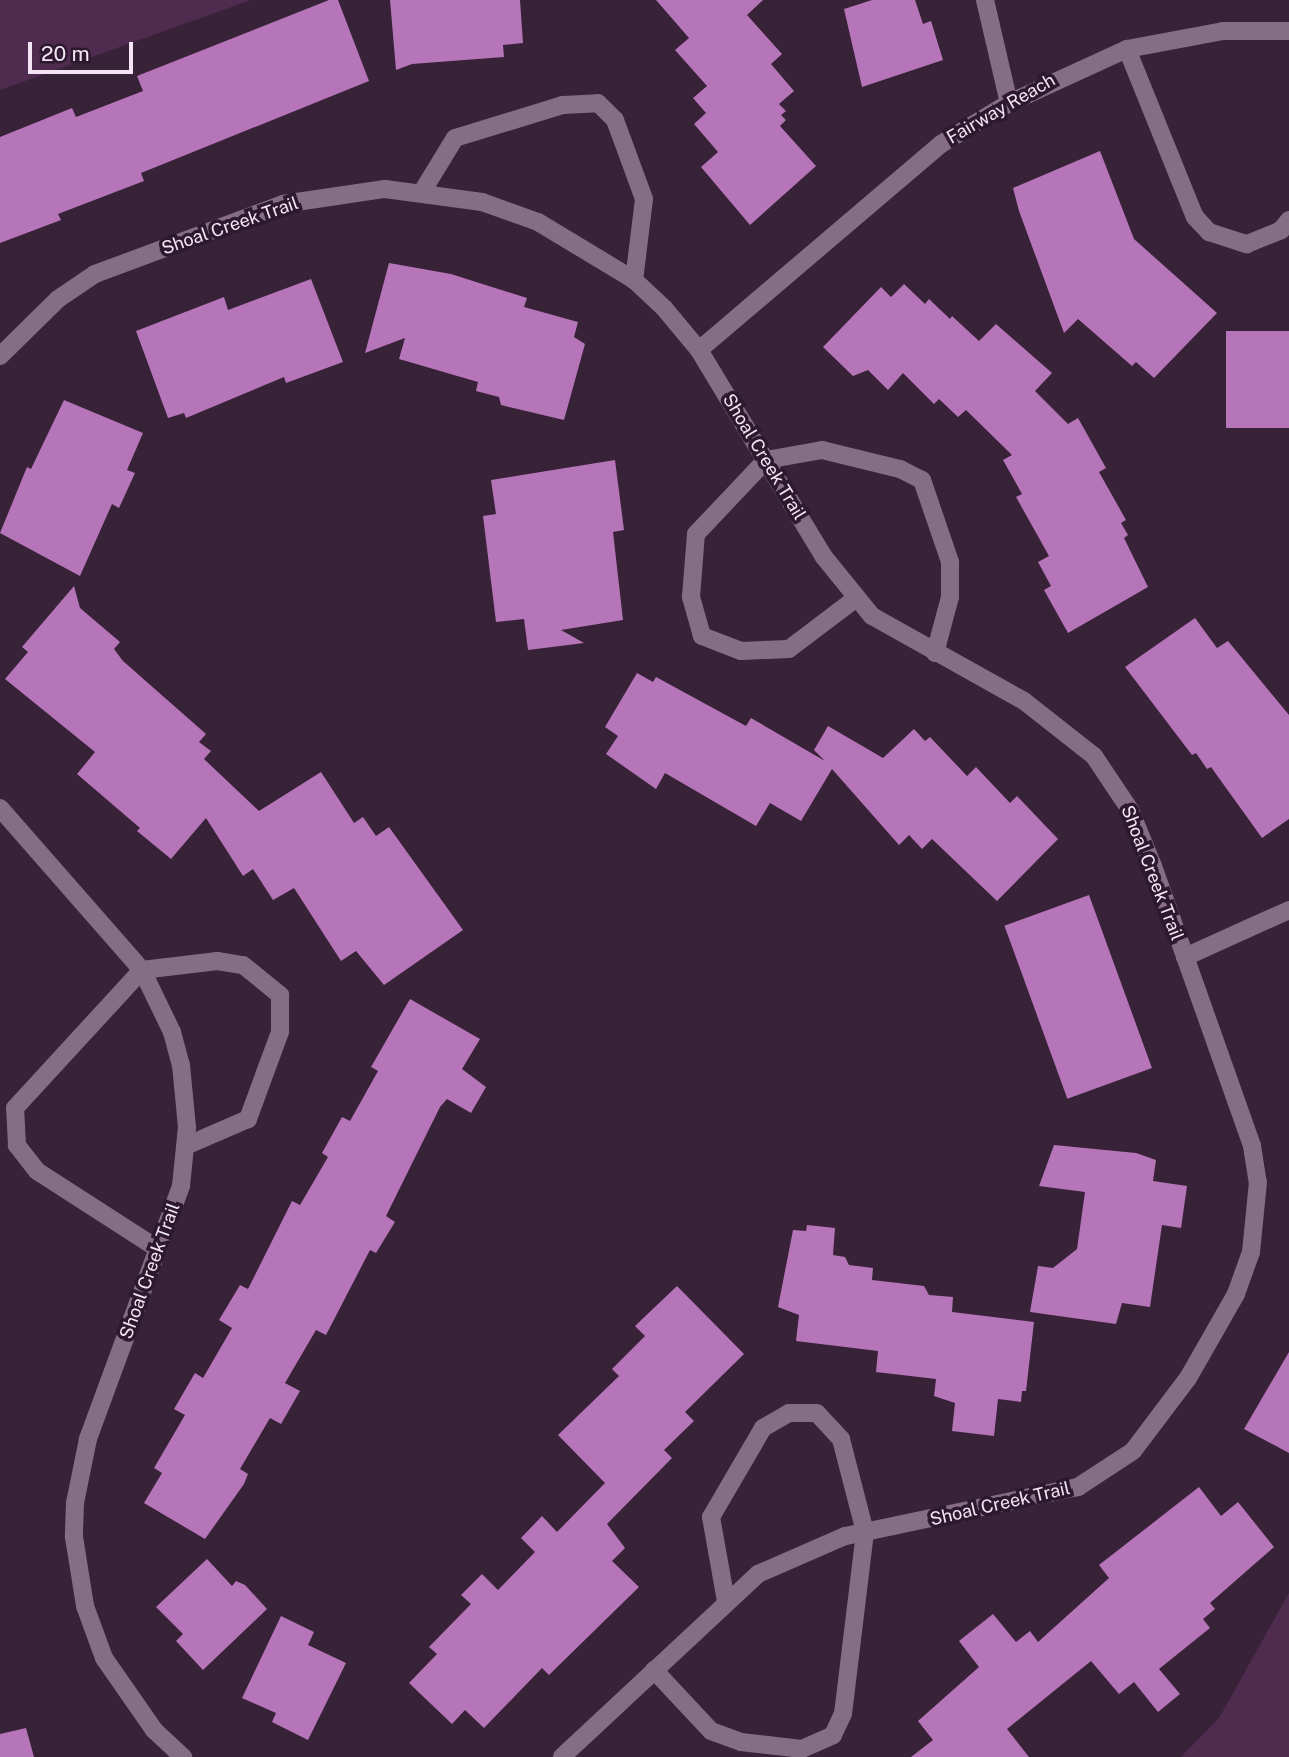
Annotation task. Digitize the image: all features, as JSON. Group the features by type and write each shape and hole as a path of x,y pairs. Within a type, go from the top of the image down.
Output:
{"street":[{"path":"985,0 1009,103"},
{"name":"Fairway Reach","path":"699,350 941,144 1009,103 1127,49 1223,31 1289,31"},
{"path":"1127,49 1195,216 1209,232 1247,244 1280,230 1289,220"},
{"path":"422,192 455,138 563,105 598,103 615,120 644,199 634,280"},
{"name":"Shoal Creek Trail","path":"0,356 58,299 95,274 283,204 385,189 482,202 538,222 634,280 699,350 855,599 872,616 1024,701 1094,756 1130,810 1252,1146 1258,1182 1251,1252 1236,1294 1152,1432 1108,1469 1079,1487 1018,1503 865,1532 795,1556 758,1574 726,1601 562,1757"},
{"path":"855,599 789,649 741,651 702,636 691,597 696,534 766,460 822,450 900,469 922,480 950,562 950,597 935,653"},
{"name":"Shoal Creek Trail","path":"0,808 142,971 172,1032 181,1065 186,1146 181,1186 88,1439 75,1503 74,1537 85,1606 104,1658 154,1730 183,1757"},
{"path":"1185,957 1289,910"},
{"path":"158,1249 37,1171 18,1145 15,1108 142,971 217,961 243,965 281,995 281,1032 248,1119 186,1146"},
{"path":"654,1670 711,1731 741,1742 802,1749 833,1735 843,1714 865,1532 842,1439 817,1413 789,1413 763,1428 711,1517 726,1601"}],"shaded area":[{"path":"0,0 251,0 0,90"},
{"path":"1289,1593 1289,1757 1181,1757 1219,1718"}],"building":[{"path":"329,0 338,0 369,81 141,173 144,181 58,214 61,220 0,243 0,137 72,108 76,117 143,91 137,76"},
{"path":"390,0 520,0 523,43 503,45 504,57 412,64 396,70"},
{"path":"656,0 763,0 747,15 782,54 771,64 794,91 779,104 786,111 781,115 786,120 780,126 816,166 750,225 701,167 718,152 694,124 706,113 693,98 707,86 675,50 689,38"},
{"path":"872,0 915,0 923,24 931,21 943,60 862,87 844,9"},
{"path":"1100,151 1134,239 1217,313 1154,378 1136,362 1132,366 1078,319 1064,333 1013,188"},
{"path":"389,263 451,274 527,298 524,307 578,322 574,337 585,344 564,420 501,405 499,397 476,391 478,382 399,359 405,338 365,353"},
{"path":"311,279 343,362 286,383 284,377 186,418 184,413 168,418 136,331 224,297 228,310"},
{"path":"904,284 925,304 929,299 950,319 952,316 979,341 996,324 1052,373 1035,391 1068,424 1078,418 1106,468 1099,472 1126,520 1121,523 1128,535 1124,538 1148,587 1068,633 1044,590 1051,586 1038,562 1049,556 1016,497 1022,494 1003,460 1012,455 966,410 958,417 939,399 934,404 903,373 888,390 868,370 853,376 823,347 881,287 891,297"},
{"path":"1226,331 1289,331 1289,428 1226,428"},
{"path":"64,400 143,433 127,470 135,473 119,508 112,504 80,576 0,533 27,467 31,469"},
{"path":"615,460 624,530 613,532 623,620 561,630 584,643 528,650 524,619 496,622 483,516 496,514 491,480"},
{"path":"74,586 80,608 120,642 114,649 123,661 206,734 199,742 211,751 204,759 259,811 321,772 354,823 363,817 376,836 389,827 463,930 384,985 356,951 341,961 294,888 273,900 253,869 243,876 206,818 171,859 137,831 140,828 77,774 95,752 5,679 28,652 22,647"},
{"path":"1195,618 1217,648 1228,641 1289,715 1289,819 1262,838 1211,767 1207,769 1196,753 1192,755 1125,667"},
{"path":"637,673 653,682 656,677 746,726 751,718 825,761 814,750 828,726 883,758 914,729 925,741 930,737 967,776 976,767 1010,803 1017,796 1058,839 997,901 932,839 922,849 909,835 899,845 832,769 801,821 770,803 756,826 665,773 656,789 606,754 618,736 605,727"},
{"path":"1089,895 1152,1068 1067,1099 1004,926"},
{"path":"410,999 480,1039 462,1069 486,1087 471,1113 447,1099 440,1107 386,1216 395,1222 376,1253 370,1250 326,1335 316,1330 285,1383 300,1391 281,1424 270,1418 240,1469 248,1474 244,1484 205,1539 144,1503 162,1473 154,1468 185,1415 174,1409 195,1373 203,1378 232,1328 219,1320 240,1285 248,1289 292,1201 300,1205 328,1157 322,1153 342,1117 350,1121 378,1071 371,1067"},
{"path":"1054,1145 1136,1153 1156,1160 1153,1181 1187,1186 1181,1228 1162,1225 1150,1307 1122,1303 1116,1324 1030,1312 1038,1266 1053,1268 1077,1249 1085,1192 1039,1186"},
{"path":"807,1225 835,1228 833,1255 845,1257 849,1265 873,1268 872,1280 924,1286 929,1295 953,1297 952,1312 1034,1322 1026,1391 1022,1391 1021,1402 998,1399 994,1436 952,1431 955,1403 934,1396 936,1379 876,1372 878,1351 796,1341 799,1315 778,1307 793,1230 806,1231"},
{"path":"677,1286 744,1354 685,1412 694,1421 664,1450 672,1458 607,1524 625,1548 612,1561 639,1587 549,1675 542,1668 484,1728 465,1710 452,1724 409,1683 437,1654 429,1647 471,1604 461,1595 482,1574 498,1590 535,1552 521,1538 542,1516 557,1532 605,1483 558,1435 619,1376 612,1369 645,1336 635,1326"},
{"path":"1289,1352 1289,1453 1244,1429"},
{"path":"1199,1487 1221,1516 1238,1502 1274,1547 1210,1603 1215,1609 1203,1619 1210,1628 1159,1669 1180,1694 1158,1712 1134,1682 1119,1694 1091,1661 1007,1729 1029,1757 911,1757 933,1740 918,1721 979,1667 959,1641 993,1614 1016,1642 1030,1631 1038,1642 1109,1578 1099,1565"},
{"path":"207,1559 232,1586 236,1581 245,1585 267,1609 203,1670 176,1641 183,1634 156,1607"},
{"path":"281,1616 314,1632 308,1645 346,1663 308,1740 272,1722 276,1713 242,1698"},
{"path":"26,1728 34,1757 0,1757 0,1734"}]}
